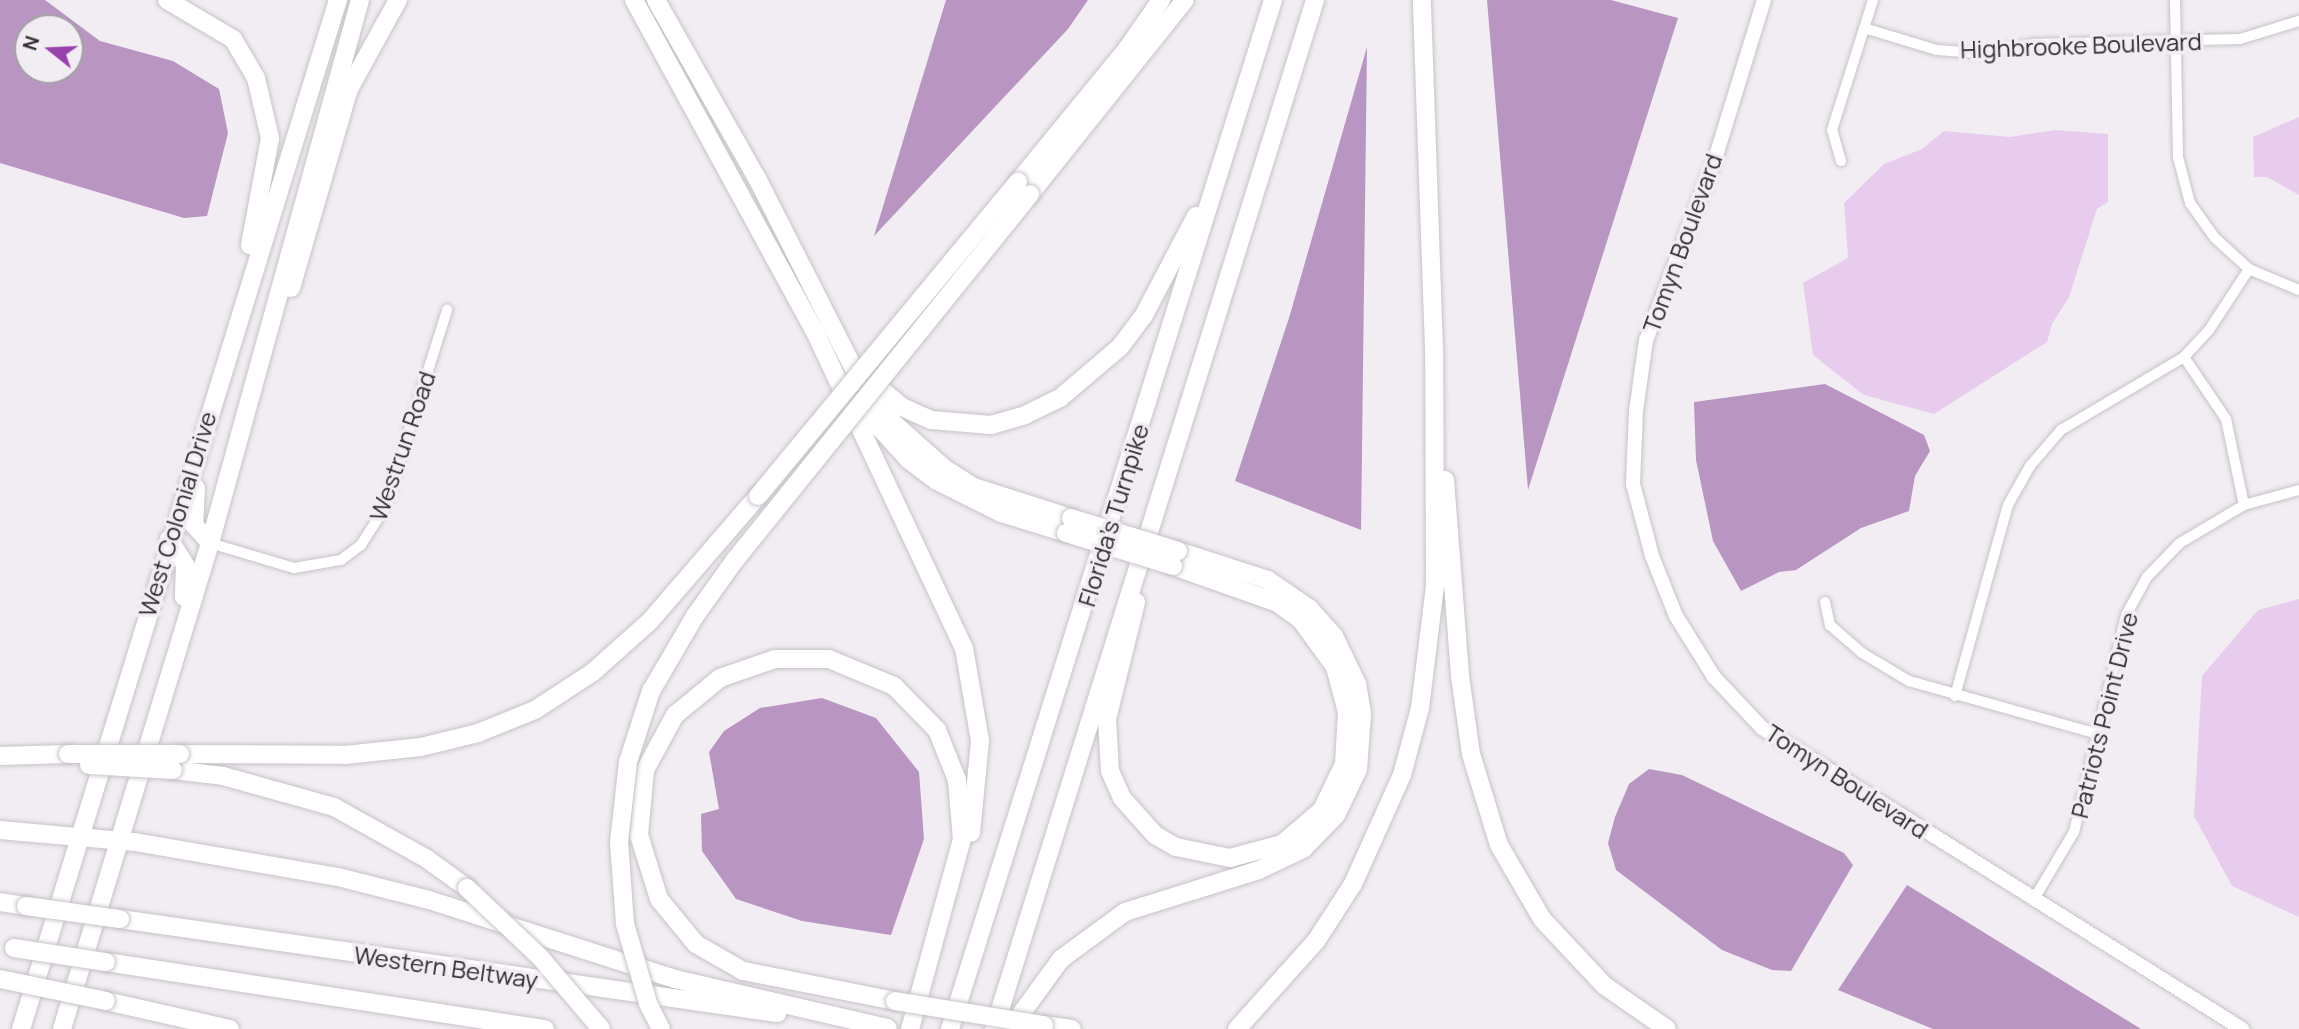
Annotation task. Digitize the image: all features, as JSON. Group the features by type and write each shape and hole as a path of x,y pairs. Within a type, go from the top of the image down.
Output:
{"highway":[{"path":"167,0 233,39 256,78 268,117 268,162 260,207 211,407 191,506 194,525 210,543"},
{"name":"West Colonial Drive","path":"21,1029 169,539 338,0"},
{"name":"West Colonial Drive","path":"62,1029 268,343 360,0"},
{"path":"268,343 302,265 357,68 398,0"},
{"path":"634,0 657,35 816,334 940,591 964,648 974,692 980,741 978,796 971,835 910,1029"},
{"path":"656,0 844,345 855,371 890,420 945,469 974,487 1069,525"},
{"path":"661,1029 648,1003 625,924 619,842 628,762 651,691 695,616 735,560 1024,188 1161,0"},
{"path":"0,759 177,762 345,755 421,747 478,733 535,710 593,672 650,621 1185,0"},
{"name":"Florida's Turnpike","path":"950,1029 1273,0"},
{"name":"Florida's Turnpike","path":"995,1029 1315,0"},
{"path":"1237,1029 1316,941 1380,831 1420,709 1435,586 1434,349 1422,0"},
{"path":"844,345 879,389 902,407 931,420 991,425 1026,415 1081,382 1120,347 1165,279 1220,167"},
{"path":"816,334 857,402 909,460 966,498 1069,525 1176,558 1268,580 1310,609 1334,636 1359,694 1362,744 1358,769 1336,815 1303,849 1259,870 1125,912 1061,959 1010,1029"},
{"path":"1434,349 1460,676 1471,754 1499,845 1542,919 1605,985 1667,1029"},
{"path":"1158,498 1107,719 1110,771 1138,818 1176,848 1207,856 1256,854 1282,844 1306,827 1335,788 1348,741 1342,685 1320,643 1285,608 1261,593 1176,558"},
{"path":"169,539 186,575 179,635"},
{"path":"934,954 963,820 948,752 922,710 894,686 867,671 810,657 775,659 736,670 689,700 655,746 638,808 645,864 671,918 696,944 743,971 895,1001 1072,1029"},
{"path":"177,762 334,807 427,859 467,888 540,957 600,1029"},
{"path":"0,830 117,839 338,877 429,900 675,979 889,1029"},
{"name":"Western Beltway","path":"0,902 889,1029"},
{"name":"Western Beltway","path":"7,948 545,1029"},
{"path":"0,979 230,1029"}],"street":[{"name":"Tomyn Boulevard","path":"1763,0 1716,156 1646,340 1636,411 1633,484 1652,556 1676,616 1714,677 1762,728 2242,1029"},
{"path":"1842,161 1832,131 1873,0"},
{"path":"2175,0 2178,157 2190,204 2215,238 2249,269 2299,289"},
{"name":"Highbrooke Boulevard","path":"1864,28 1937,50 1979,52 2035,44 2241,38 2299,21"},
{"path":"1955,696 2008,505 2030,466 2061,430 2184,357 2209,330 2249,269"},
{"name":"Westrun Road","path":"210,543 294,568 341,560 361,545 384,508 447,310"},
{"path":"2184,357 2226,419 2245,505"},
{"name":"Patriots Point Drive","path":"2034,899 2074,832 2094,733 2126,615 2147,577 2180,543 2245,505 2299,490"},
{"path":"1825,602 1830,625 1862,653 1909,681 2094,733"}],"shaded area":[{"path":"0,0 45,0 64,14 14,14 14,84 84,84 84,29 100,41 173,61 219,89 228,133 207,216 184,218 0,163"},
{"path":"946,0 1088,0 1068,29 874,236"},
{"path":"1487,0 1611,0 1678,18 1528,490"},
{"path":"1367,47 1361,530 1235,481 1289,318"},
{"path":"2299,117 2299,195 2267,177 2254,177 2253,137"},
{"path":"2055,130 2108,134 2108,202 2097,209 2069,297 2052,324 2047,342 1934,414 1864,395 1813,355 1803,283 1848,258 1844,203 1884,164 1922,149 1944,131 2010,137"},
{"path":"1825,384 1924,435 1930,451 1915,476 1909,511 1861,528 1796,570 1779,572 1741,591 1713,541 1696,460 1694,402"},
{"path":"2299,599 2299,917 2232,886 2194,816 2202,676 2258,610"},
{"path":"822,698 876,718 919,772 924,839 891,935 802,921 736,899 702,851 701,814 719,809 709,752 724,731 760,708"},
{"path":"1649,769 1682,775 1844,853 1853,865 1791,971 1772,970 1722,950 1616,870 1608,843 1615,817 1629,784"},
{"path":"1907,885 2141,1029 1933,1029 1838,990"}]}
